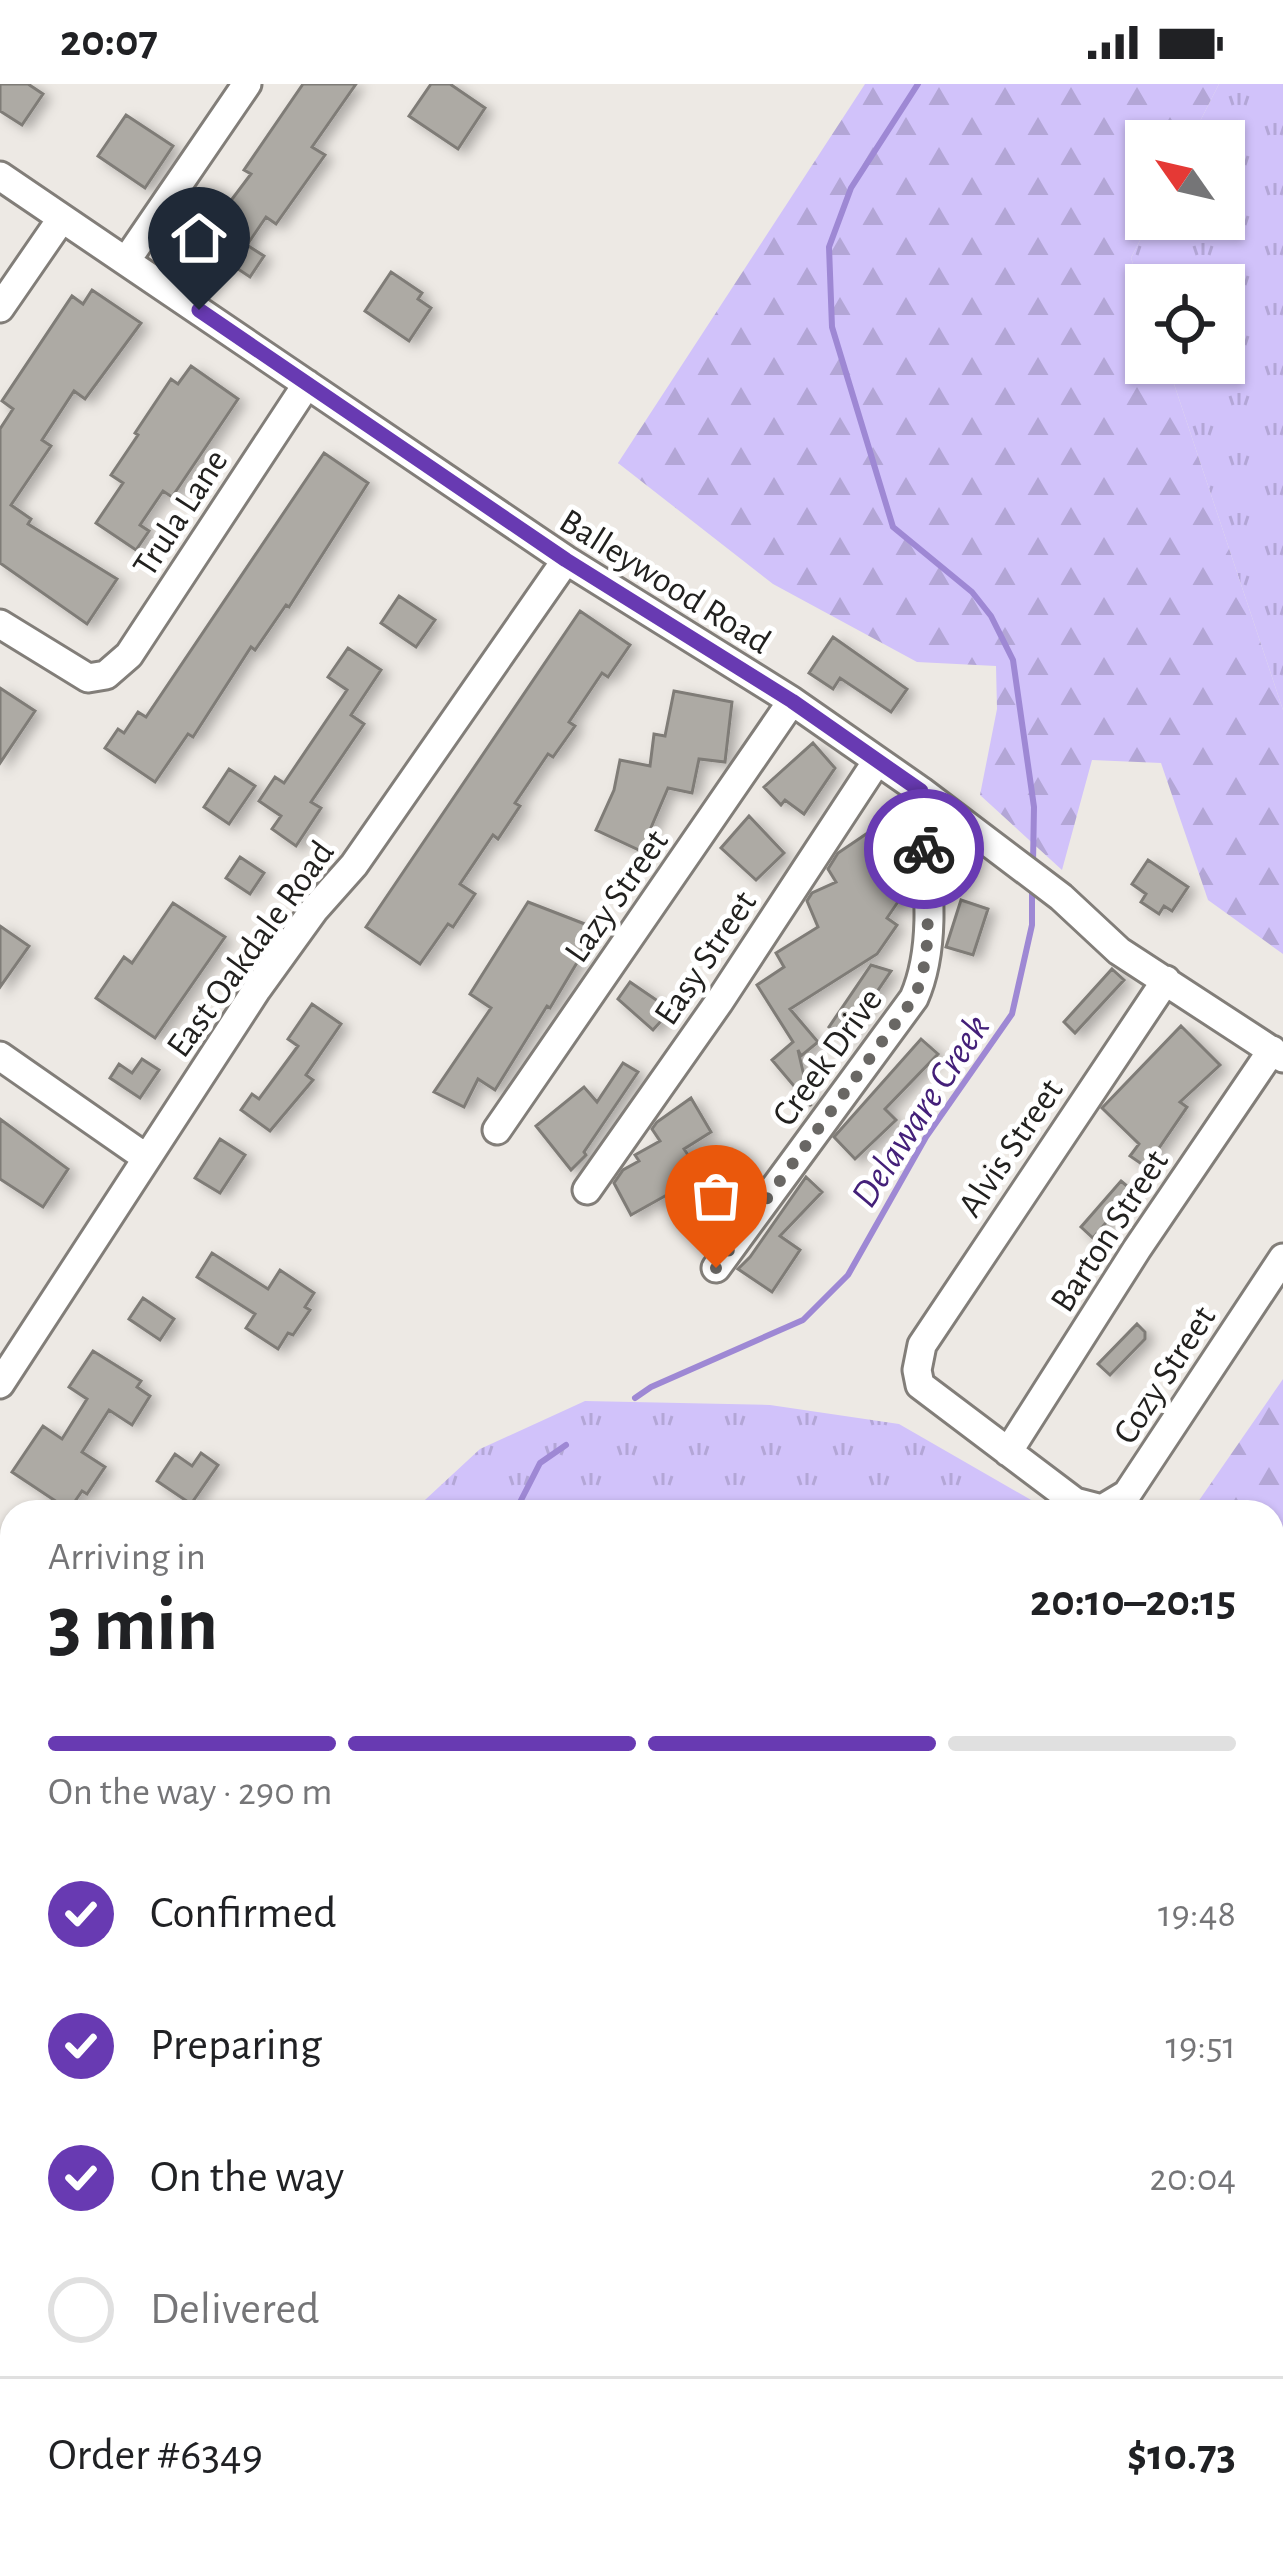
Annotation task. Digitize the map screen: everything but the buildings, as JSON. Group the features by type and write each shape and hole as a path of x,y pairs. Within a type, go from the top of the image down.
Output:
{"street":[{"path":"126,261 248,84"},
{"name":"Balleywood Road","path":"0,176 566,560 878,760 1061,897 1119,951 1277,1054"},
{"path":"0,308 62,218"},
{"name":"Trula Lane","path":"0,624 73,672 88,678 106,675 129,655 307,384"},
{"name":"East Oakdale Road","path":"0,1384 257,988 314,910 355,865 566,560"},
{"name":"Lazy Street","path":"497,1130 792,701"},
{"name":"Easy Street","path":"587,1190 719,1002 878,760"},
{"name":"Creek Drive","path":"716,1268 914,998 923,977 928,933 921,791"},
{"name":"Alvis Street","path":"1008,1452 932,1398 920,1385 918,1358 1002,1221 1166,980"},
{"name":"Barton Street","path":"1008,1452 1137,1249 1277,1054"},
{"path":"0,1056 146,1157"},
{"name":"Cozy Street","path":"1117,1500 1127,1494 1283,1258"},
{"name":"Cozy Street","path":"1008,1452 1072,1500"}],"green space":[{"path":"865,84 1219,84 1201,120 1125,120 1125,240 1140,240 1131,258 1133,264 1125,264 1125,384 1174,384 1283,710 1283,954 1208,900 1161,763 1092,760 1062,870 980,795 997,709 996,666 917,662 773,584 618,463"},
{"path":"1219,84 1283,84 1283,710 1174,384 1245,384 1245,264 1133,264 1131,258 1140,240 1245,240 1245,120 1201,120"},
{"path":"1283,1379 1283,1500 1199,1500"},
{"path":"585,1401 770,1405 899,1424 1031,1500 425,1500 480,1449"}],"waterway":[{"name":"Delaware Creek","path":"918,84 851,188 829,247 832,327 893,527 972,592 991,616 1013,660 1034,807 1033,863"},
{"name":"Delaware Creek","path":"635,1398 803,1320 848,1275 926,1137 1012,1014 1032,925 1032,888"},
{"name":"Delaware Creek","path":"521,1500 540,1463 566,1445"}],"way so far":[{"path":"716,1268 914,998 923,977 928,933 924,849"}],"route":[{"path":"199,310 566,560 792,701 921,791 924,849"}]}
